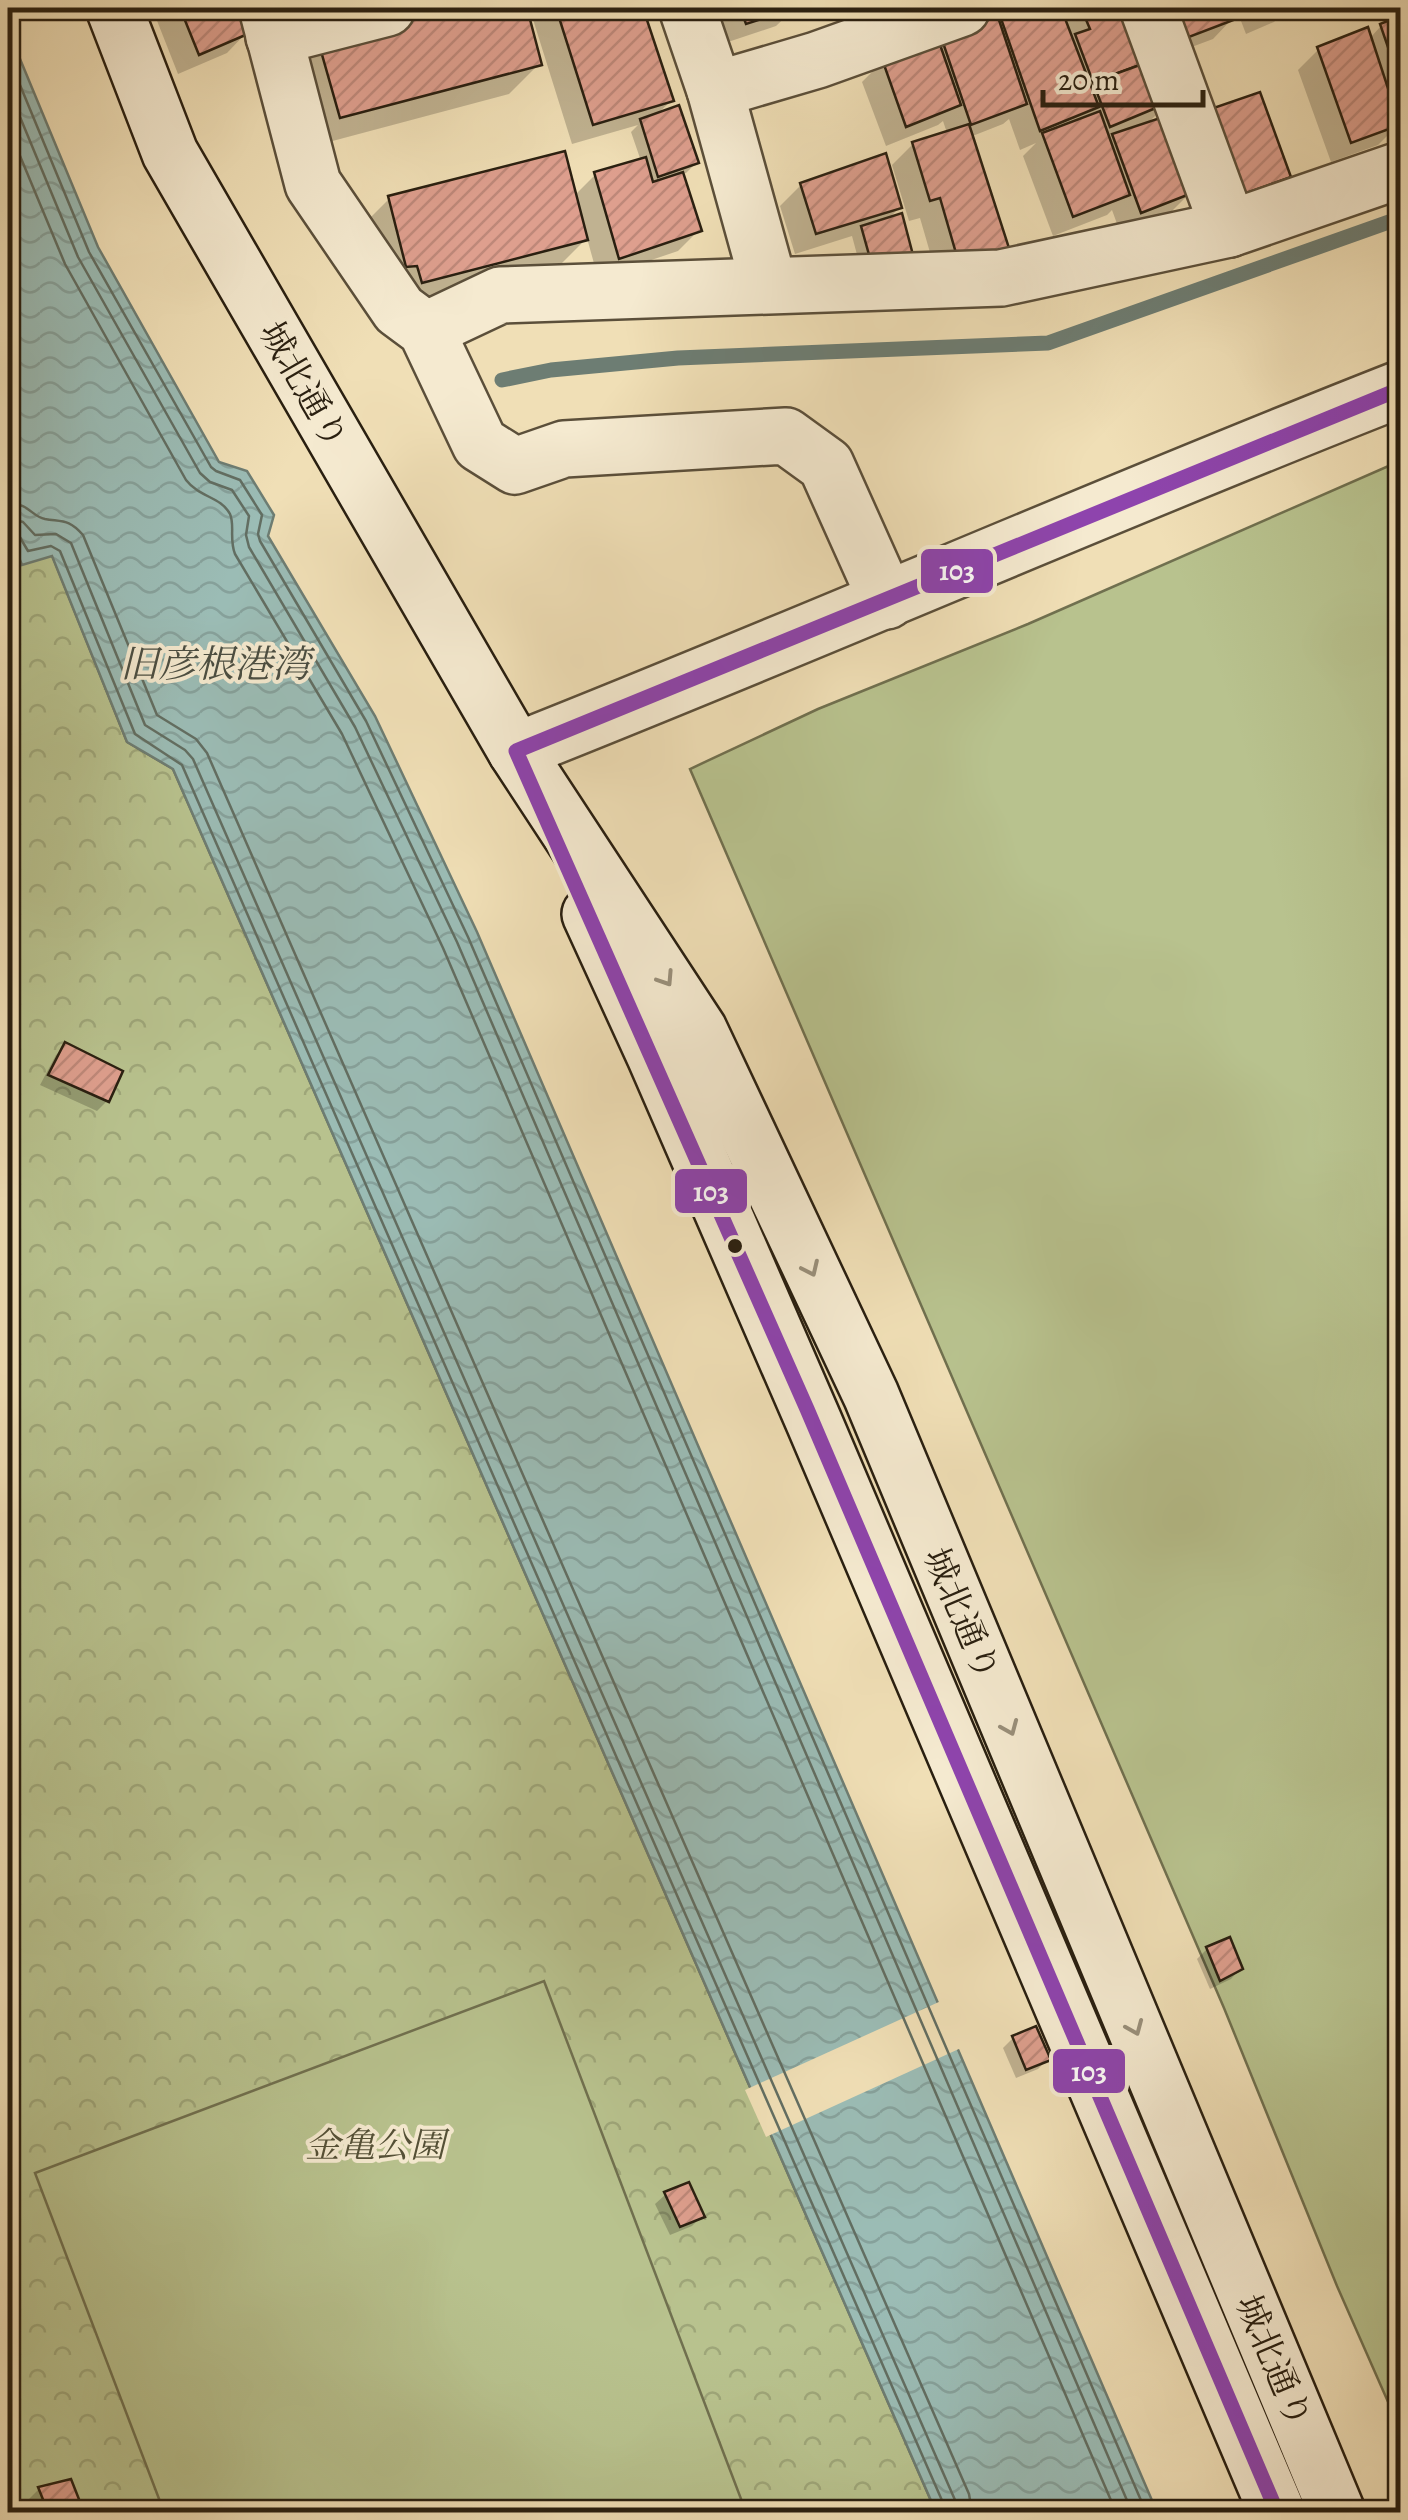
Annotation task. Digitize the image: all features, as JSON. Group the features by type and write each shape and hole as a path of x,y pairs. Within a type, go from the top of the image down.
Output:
{"main road":[{"name":"城北通り","path":"114,8 170,153 516,752 699,1030 863,1378 1337,2512"},
{"path":"387,8 270,22 313,184 398,310 426,330 480,444 515,466 564,448 786,436 826,465 886,601"},
{"path":"687,8 715,90 769,285"},
{"path":"715,90 817,60 962,8"},
{"path":"1148,8 1229,230"},
{"path":"426,330 500,295 1001,278 1229,230 1400,170"},
{"path":"516,752 1400,389"},
{"name":"城北通り","path":"516,752 655,1056 814,1422 1277,2512"}],"green space":[{"path":"1400,461 1400,2429 1224,2008 690,769 818,709 1028,624"},
{"name":"金亀公園","path":"8,531 22,564 52,555 127,742 173,769 936,2512 8,2512"},
{"path":"544,1981 746,2512 164,2512 35,2173"}],"water":[{"name":"旧彦根港湾","path":"8,30 98,247 219,462 247,471 274,515 268,536 375,716 477,932 1157,2512 936,2512 173,769 127,742 52,556 22,565 8,531"}],"pier":[{"path":"941,2001 961,2048 766,2137 745,2090"}],"building":[{"path":"180,8 241,8 250,33 199,55"},
{"path":"451,8 527,8 542,65 340,118 319,44"},
{"path":"556,8 643,8 674,101 593,125"},
{"path":"740,8 796,8 746,24"},
{"path":"1061,8 1099,107 1040,131 998,10"},
{"path":"1081,8 1140,8 1159,58 1093,82 1075,34 1090,29"},
{"path":"1154,8 1232,8 1236,19 1168,45"},
{"path":"997,14 1027,104 971,125 940,34"},
{"path":"1400,16 1400,82 1380,24"},
{"path":"1368,27 1400,125 1351,143 1317,47"},
{"path":"937,36 961,105 906,127 882,59"},
{"path":"1159,58 1175,100 1110,127 1093,82"},
{"path":"1260,92 1291,177 1230,199 1199,113"},
{"path":"679,105 699,163 658,177 640,119"},
{"path":"1100,111 1130,195 1073,217 1042,133"},
{"path":"1169,115 1195,192 1141,213 1112,134"},
{"path":"969,124 1009,248 958,260 940,198 930,201 912,142"},
{"path":"565,151 588,240 422,283 417,266 406,267 388,196"},
{"path":"886,153 902,208 816,234 800,183"},
{"path":"646,157 653,182 683,172 702,231 619,259 594,172"},
{"path":"902,213 913,255 873,269 861,226"},
{"path":"65,1042 123,1071 109,1102 48,1075"},
{"path":"1230,1937 1243,1969 1220,1981 1206,1947"},
{"path":"1036,2026 1051,2060 1026,2070 1012,2036"},
{"path":"689,2182 705,2217 680,2227 664,2192"},
{"path":"71,2479 84,2512 48,2512 38,2487"}],"waterway":[{"path":"502,380 551,370 678,358 1048,343 1400,218"}],"transit line":[{"name":"103","path":"1277,2512 807,1409 516,751 1400,389"}]}
